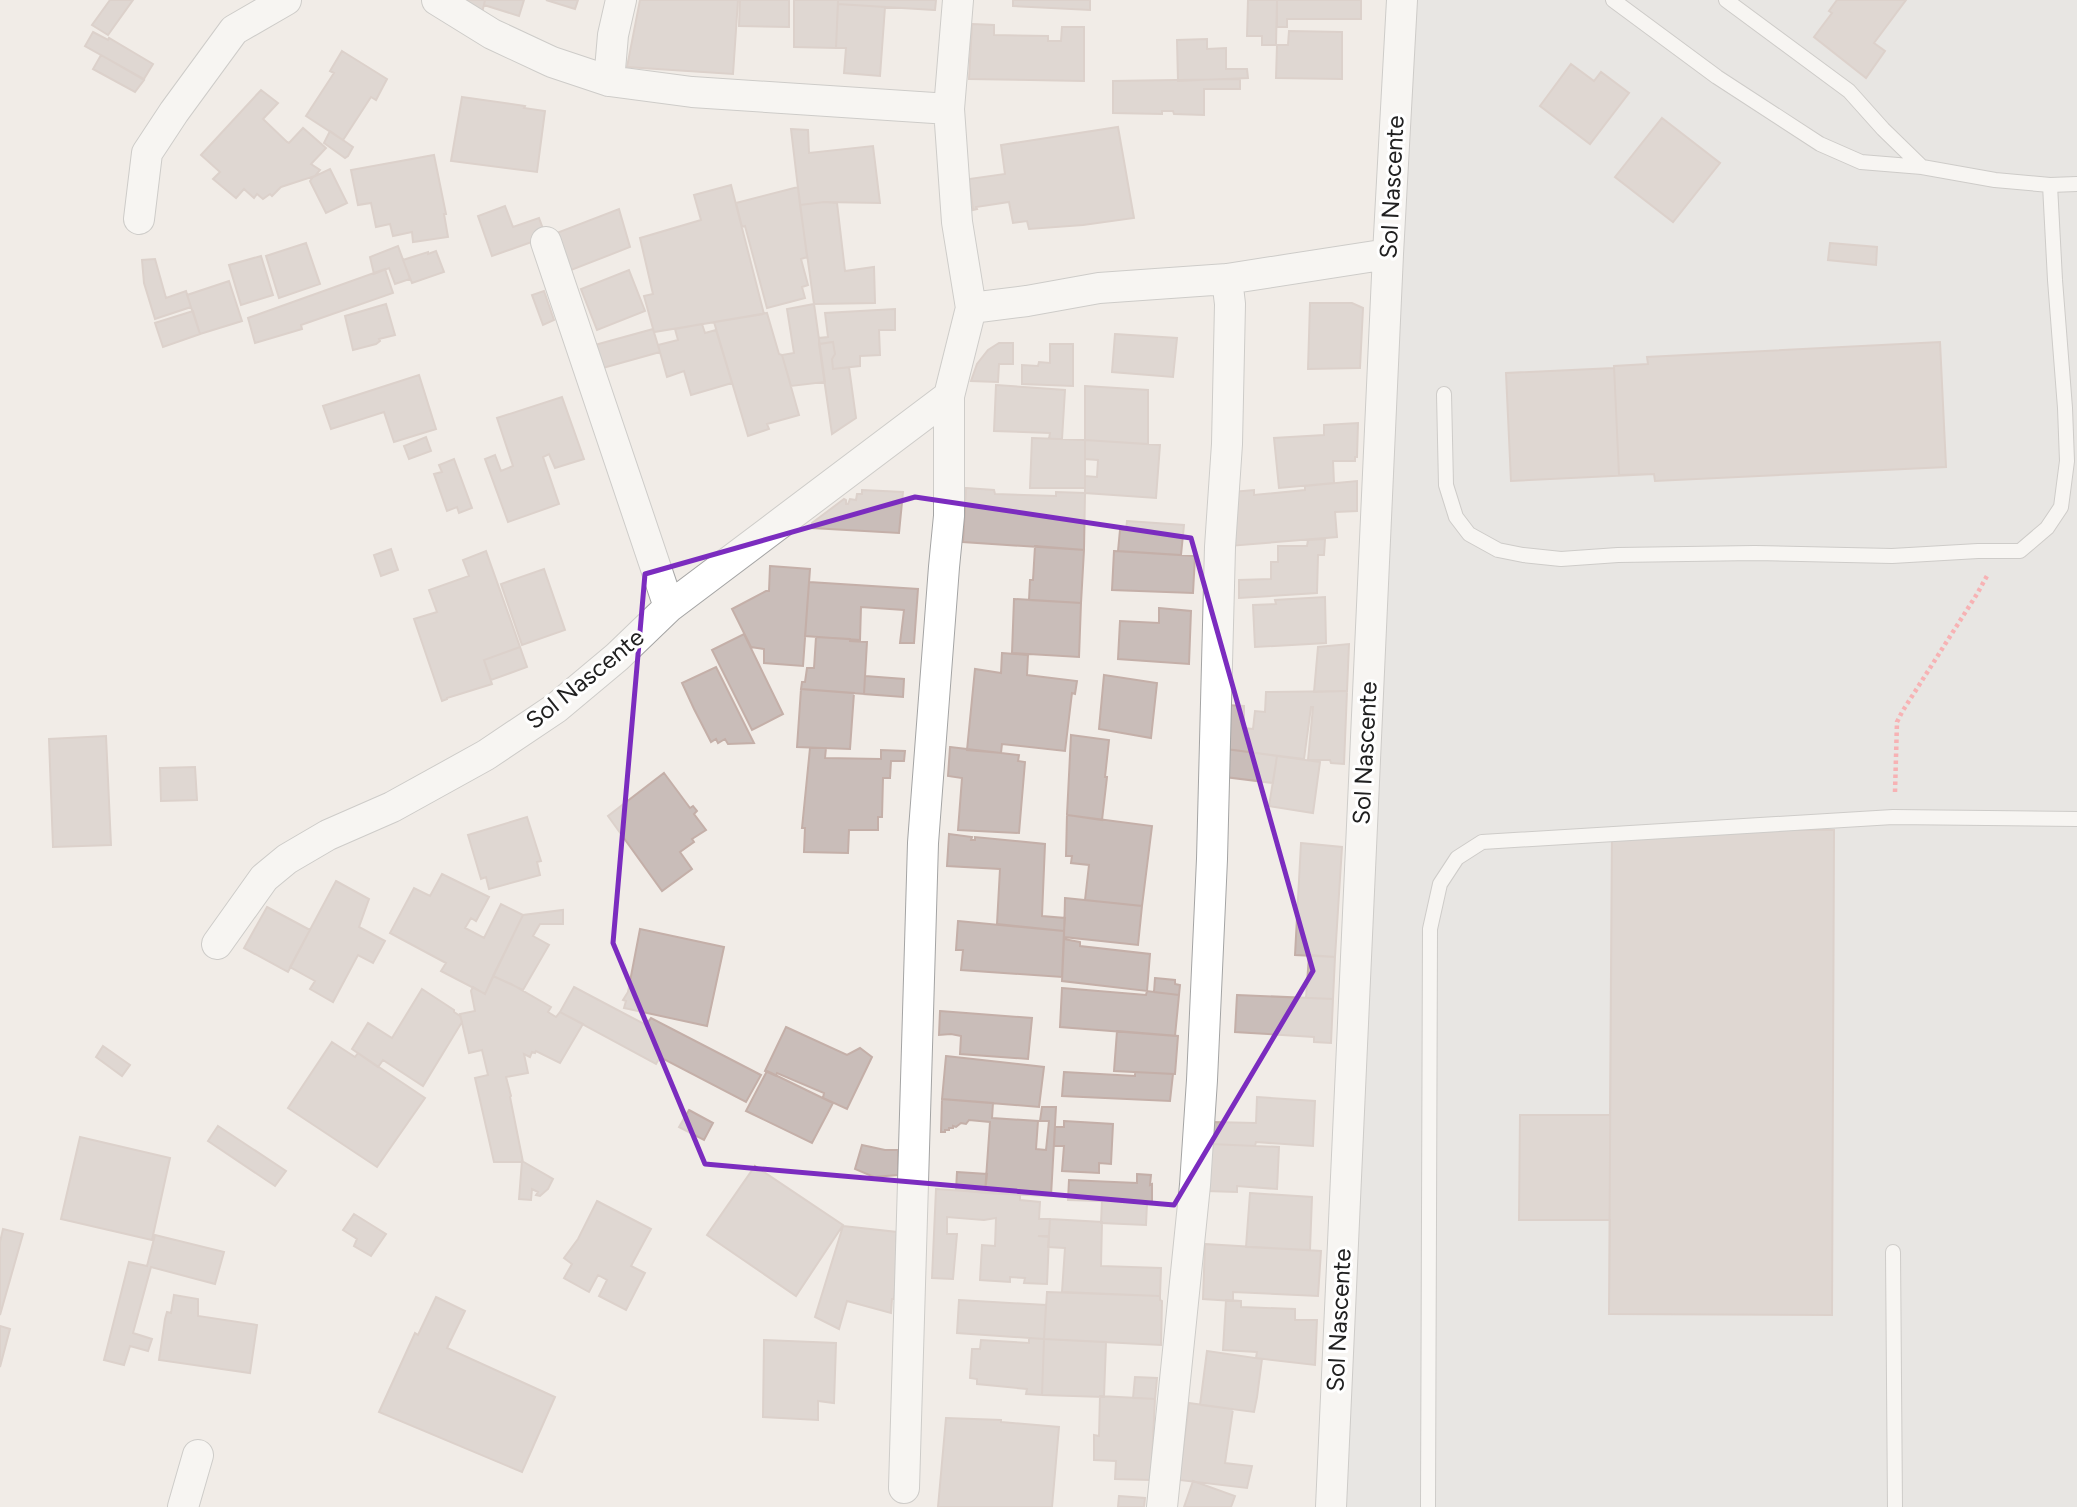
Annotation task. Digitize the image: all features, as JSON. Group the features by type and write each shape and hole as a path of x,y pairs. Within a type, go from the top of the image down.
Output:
{"street":[{"path":"139,219 147,152 234,30 286,0"},
{"path":"438,0 492,34 552,62 609,81 717,94 949,109"},
{"path":"609,81 613,35 621,0"},
{"path":"904,1488 923,843 950,516 949,396 971,308 957,222 949,109 958,0"},
{"name":"Sol Nascente","path":"1331,1507 1402,0"},
{"path":"546,242 669,607"},
{"path":"971,308 1098,288 1227,279 1388,254"},
{"path":"1161,1507 1195,1185 1202,1080 1212,859 1220,547 1227,444 1230,304 1227,279"},
{"name":"Sol Nascente","path":"217,944 264,878 287,859 328,835 392,807 486,755 556,708 617,657 669,607 949,396"},
{"path":"183,1507 198,1455"}],"lane":[{"path":"1613,0 1717,76 1820,144 1861,162 1922,167 1995,180 2050,185 2077,184"},
{"path":"1726,0 1849,91 1922,167"},
{"path":"1444,394 1446,485 1456,517 1469,534 1498,550 1561,559 1618,555 1755,553 1892,556 2020,551 2047,528 2061,507 2067,461 2066,408 2050,185"},
{"path":"1428,1507 1430,929 1440,884 1457,858 1482,842 1894,817 2077,819"},
{"path":"1893,1252 1895,1507"}],"path":[{"path":"1894,817 1898,722 1977,594 1999,551"}],"highlighted area":[{"path":"915,497 1191,538 1313,971 1174,1205 705,1164 613,943 645,574"}],"shaded area":[{"path":"1410,0 2077,0 2077,1507 1322,1507"}],"building":[{"path":"110,0 133,0 108,35 92,25"},
{"path":"435,0 485,0 480,22"},
{"path":"485,0 524,0 519,16 484,5"},
{"path":"546,0 578,0 575,9"},
{"path":"640,0 738,0 733,74 627,67"},
{"path":"740,0 789,0 789,27 739,26"},
{"path":"794,0 838,0 836,48 794,47"},
{"path":"838,0 936,0 934,10 838,4"},
{"path":"1013,0 1090,0 1090,10 1013,6"},
{"path":"1248,0 1277,0 1276,45 1262,45 1262,36 1247,36"},
{"path":"1277,0 1361,0 1361,19 1287,19 1287,27 1277,27"},
{"path":"1837,0 1906,0 1874,43 1885,51 1866,78 1814,37 1832,13 1829,11"},
{"path":"838,4 885,7 880,76 844,73 846,48 836,48"},
{"path":"972,24 994,25 994,35 1048,36 1048,41 1061,41 1062,27 1084,27 1084,81 969,79"},
{"path":"1289,31 1342,32 1342,79 1276,78 1277,45 1288,45"},
{"path":"93,32 108,40 109,38 153,64 144,79 85,46"},
{"path":"1207,39 1207,49 1226,48 1226,69 1247,69 1248,78 1178,81 1177,40"},
{"path":"342,51 387,79 376,100 371,97 343,140 306,116 334,73 330,71"},
{"path":"101,55 144,80 135,92 93,69"},
{"path":"1571,64 1594,81 1601,72 1629,93 1590,144 1540,106"},
{"path":"1240,79 1240,89 1204,89 1204,115 1174,114 1173,111 1162,111 1162,114 1113,113 1113,81"},
{"path":"261,90 278,103 263,119 287,142 303,128 326,148 311,164 320,170 315,176 281,187 272,196 270,194 263,199 257,194 254,198 244,189 236,198 213,179 220,172 201,155"},
{"path":"462,97 545,111 537,172 451,161"},
{"path":"1662,118 1720,163 1673,222 1615,177"},
{"path":"1118,127 1134,218 1029,229 1027,221 1013,223 1009,202 976,207 977,209 973,210 969,179 1005,174 1001,145"},
{"path":"791,129 808,130 809,153 873,146 880,203 824,202 800,205"},
{"path":"330,131 353,147 345,158 324,143"},
{"path":"434,155 448,237 413,242 412,232 393,236 390,224 376,227 371,203 358,205 351,170"},
{"path":"330,169 347,203 326,213 310,181"},
{"path":"731,185 764,314 654,332 644,296 653,294 640,238 701,220 694,195"},
{"path":"798,187 807,257 801,259 808,285 802,287 805,298 767,308 745,226 742,227 736,203"},
{"path":"837,203 845,271 874,267 875,303 814,304 800,205"},
{"path":"505,206 513,227 539,218 546,237 492,256 478,216"},
{"path":"619,209 630,247 566,272 554,234"},
{"path":"306,243 320,284 279,298 266,256"},
{"path":"1830,243 1877,247 1876,265 1828,260"},
{"path":"398,246 410,279 395,284 389,268 374,274 370,257"},
{"path":"436,251 444,272 412,283 403,260"},
{"path":"261,256 273,295 241,305 229,265"},
{"path":"155,259 166,298 186,291 191,307 155,319 144,283 142,260"},
{"path":"385,269 393,293 301,325 302,329 255,343 248,318"},
{"path":"629,270 645,311 597,330 581,289"},
{"path":"229,281 242,321 200,334 187,295"},
{"path":"544,291 554,320 543,325 532,295"},
{"path":"1310,303 1352,303 1363,308 1360,368 1308,369"},
{"path":"386,304 395,335 353,350 345,316"},
{"path":"814,304 825,382 791,386 782,355 794,353 787,309"},
{"path":"895,309 895,330 879,330 880,355 860,356 860,366 833,369 833,342 819,344 819,338 828,337 825,313"},
{"path":"193,311 200,334 163,347 155,323"},
{"path":"767,313 799,415 767,424 769,429 748,436 714,322"},
{"path":"702,324 705,333 716,330 732,383 691,395 684,371 667,377 658,345 678,340 675,329"},
{"path":"653,329 660,352 592,371 584,348"},
{"path":"1115,334 1177,338 1173,377 1112,372"},
{"path":"833,342 833,369 849,367 856,418 832,434 819,344"},
{"path":"1940,342 1946,467 1655,481 1654,474 1511,481 1506,373 1614,368 1648,364 1647,357"},
{"path":"1940,342 1946,467 1655,481 1654,474 1619,475 1614,366 1648,364 1647,357"},
{"path":"999,343 1013,343 1013,364 999,364 998,382 971,381 977,364 988,350"},
{"path":"1050,344 1073,344 1073,386 1022,384 1022,365 1038,366 1039,362 1050,363"},
{"path":"419,375 436,429 394,442 384,412 331,429 323,406"},
{"path":"996,385 1065,390 1062,439 1049,439 1050,433 994,431"},
{"path":"1085,386 1148,390 1148,444 1085,440"},
{"path":"562,397 584,459 555,468 549,454 543,457 559,504 508,522 485,459 495,455 501,471 513,466 497,418"},
{"path":"1358,423 1357,457 1355,461 1333,461 1334,483 1279,488 1274,438 1324,435 1324,425"},
{"path":"426,437 431,451 409,459 404,446"},
{"path":"1032,438 1085,440 1085,488 1030,488"},
{"path":"1085,440 1160,445 1156,498 1085,493 1085,476 1097,477 1098,460 1085,459"},
{"path":"454,459 472,508 459,513 457,507 447,511 434,474 442,472 439,465"},
{"path":"1357,481 1357,511 1335,512 1337,537 1229,546 1232,492 1254,490 1254,495"},
{"path":"966,488 994,490 995,494 1056,496 1056,492 1085,493 1084,550 963,542"},
{"path":"862,490 903,492 899,533 812,528 812,523 844,499 846,504 850,499 856,500 857,494 862,494"},
{"path":"1127,521 1184,525 1181,555 1118,551 1120,530 1126,530"},
{"path":"1325,539 1324,555 1318,555 1317,593 1239,598 1239,580 1271,579 1271,562 1278,562 1278,546 1307,546 1308,540"},
{"path":"1035,546 1084,550 1081,603 1029,600"},
{"path":"391,549 398,570 381,576 374,555"},
{"path":"486,551 520,647 484,660 492,684 442,701 414,619 437,612 429,590 469,576 463,560"},
{"path":"1114,551 1195,556 1193,593 1112,590"},
{"path":"770,566 810,569 803,666 764,663 764,649 751,647 732,609 769,591"},
{"path":"544,569 565,630 522,645 501,584"},
{"path":"809,582 918,589 914,643 900,643 904,610 861,607 860,640 805,636"},
{"path":"1325,597 1326,643 1255,647 1253,605 1276,604 1275,600"},
{"path":"1014,599 1081,603 1079,657 1012,653"},
{"path":"1159,608 1191,611 1189,664 1118,659 1120,621 1159,623"},
{"path":"744,634 783,714 752,730 712,650"},
{"path":"816,637 867,642 864,694 801,689 807,668 814,668"},
{"path":"1349,644 1347,691 1314,692 1318,647"},
{"path":"520,647 527,667 491,680 484,660"},
{"path":"1002,653 1028,655 1027,675 1077,681 1075,694 1072,693 1065,751 1002,744 1001,753 967,750 975,669 1001,673"},
{"path":"716,667 754,743 728,744 725,739 718,743 716,739 711,742 694,709 682,683"},
{"path":"1104,675 1157,683 1151,738 1099,729"},
{"path":"865,676 904,679 903,697 864,694"},
{"path":"801,689 854,693 850,749 797,747"},
{"path":"1347,691 1344,764 1331,763 1330,760 1308,760 1313,707 1304,759 1226,749 1226,705 1244,706 1244,728 1253,729 1255,711 1265,712 1266,692"},
{"path":"1071,735 1109,740 1102,820 1067,815"},
{"path":"106,736 111,845 53,847 49,739"},
{"path":"950,747 1019,755 1018,761 1025,762 1019,833 958,830 962,778 948,776"},
{"path":"810,748 826,748 825,758 881,759 881,750 905,751 904,761 891,761 890,778 883,778 882,817 878,817 878,830 849,830 848,853 804,852 805,828 802,828"},
{"path":"1226,749 1277,756 1273,783 1225,777"},
{"path":"1277,756 1320,762 1313,813 1269,806"},
{"path":"195,767 197,800 161,801 160,768"},
{"path":"664,773 690,808 693,806 697,811 694,814 706,830 692,839 694,842 680,852 692,869 662,891 608,816"},
{"path":"1067,815 1152,826 1142,906 1085,900 1089,865 1071,863 1072,856 1066,856"},
{"path":"527,817 541,861 537,862 540,875 489,889 486,877 481,879 468,835"},
{"path":"1612,829 1834,830 1832,1315 1609,1314 1610,1220 1519,1220 1520,1115 1610,1115"},
{"path":"1612,829 1834,830 1832,1315 1609,1314"},
{"path":"949,834 972,837 971,840 975,840 975,837 1045,844 1042,916 1065,918 1064,931 997,924 1000,869 947,866"},
{"path":"1301,843 1342,847 1335,957 1295,955"},
{"path":"442,874 489,897 476,921 471,918 465,928 484,938 501,904 523,915 485,994 441,971 446,963 390,933 414,888 430,896"},
{"path":"336,881 369,899 359,927 385,941 373,963 358,955 333,1002 310,989 315,981 290,967"},
{"path":"1065,898 1142,906 1138,945 1064,937"},
{"path":"267,907 310,930 288,972 244,948"},
{"path":"563,910 563,924 540,924 533,936 549,945 523,990 493,976 523,915"},
{"path":"958,921 1064,931 1062,977 961,970 963,950 956,950"},
{"path":"640,929 724,947 707,1026 624,1008 626,1001 623,1000 628,992"},
{"path":"1064,939 1080,942 1080,946 1150,954 1147,991 1062,981"},
{"path":"1309,955 1335,957 1333,999 1306,998"},
{"path":"493,976 551,1007 548,1012 556,1017 560,1012 583,1024 560,1063 536,1051 532,1052 530,1057 524,1054 528,1073 506,1077 523,1162 494,1162 475,1078 488,1075 482,1050 469,1053 460,1014 475,1011 471,991 473,987 485,994"},
{"path":"1155,978 1175,980 1175,984 1180,985 1179,995 1154,992"},
{"path":"574,987 646,1025 651,1018 761,1075 746,1102 660,1057 656,1064 560,1012"},
{"path":"1062,988 1179,995 1175,1036 1060,1027"},
{"path":"422,989 454,1010 462,1022 423,1086 383,1060 378,1067 352,1049 368,1023 392,1038"},
{"path":"1237,995 1333,999 1331,1043 1314,1042 1314,1037 1235,1032"},
{"path":"940,1011 1032,1018 1028,1059 960,1054 961,1036 939,1035"},
{"path":"786,1027 847,1055 860,1048 872,1057 847,1109 823,1098 824,1093 777,1073 776,1076 765,1071"},
{"path":"1117,1031 1178,1036 1175,1074 1114,1071"},
{"path":"332,1042 355,1057 358,1053 425,1098 377,1167 288,1108"},
{"path":"103,1046 130,1065 122,1076 96,1057"},
{"path":"946,1056 1044,1067 1039,1107 942,1099"},
{"path":"767,1071 833,1103 812,1143 746,1111"},
{"path":"1064,1072 1135,1076 1135,1072 1173,1074 1170,1101 1062,1096"},
{"path":"1257,1097 1315,1101 1313,1146 1256,1142 1255,1146 1211,1144 1212,1122 1256,1123"},
{"path":"942,1099 993,1103 992,1118 1038,1121 1036,1149 1046,1150 1049,1121 1040,1121 1042,1107 1056,1107 1051,1196 985,1193 990,1122 969,1120 966,1124 961,1123 941,1132"},
{"path":"689,1110 713,1123 704,1140 679,1127"},
{"path":"1064,1121 1113,1124 1111,1164 1099,1163 1099,1173 1062,1171 1064,1146 1054,1146 1055,1127 1064,1127"},
{"path":"218,1126 286,1171 275,1186 208,1141"},
{"path":"80,1137 170,1158 152,1240 61,1219"},
{"path":"1211,1144 1279,1147 1277,1189 1237,1186 1237,1192 1206,1191"},
{"path":"862,1145 898,1150 898,1175 874,1177 855,1169"},
{"path":"522,1161 553,1179 548,1189 540,1196 532,1189 531,1200 519,1199"},
{"path":"755,1166 843,1225 796,1296 707,1235"},
{"path":"957,1172 987,1174 985,1193 956,1190"},
{"path":"1137,1174 1151,1175 1152,1202 1147,1203 1146,1225 1101,1223 1102,1201 1068,1200 1069,1180 1137,1183"},
{"path":"936,1189 1020,1195 1020,1200 1040,1202 1039,1219 1050,1219 1049,1236 1038,1236 1049,1237 1047,1284 1024,1283 1025,1278 1010,1277 1010,1282 980,1280 982,1245 995,1246 996,1218 984,1220 947,1217 947,1234 957,1234 953,1279 932,1278"},
{"path":"1250,1193 1312,1197 1310,1250 1246,1247"},
{"path":"597,1201 651,1229 631,1266 645,1273 626,1310 599,1296 607,1280 598,1275 589,1292 564,1278 572,1264 564,1258 578,1239"},
{"path":"354,1214 386,1234 371,1256 354,1246 357,1239 343,1230"},
{"path":"1050,1219 1102,1222 1101,1266 1161,1268 1160,1296 1062,1292 1065,1248 1048,1247"},
{"path":"843,1226 897,1232 896,1241 899,1241 891,1313 847,1301 839,1329 815,1317"},
{"path":"3,1229 23,1234 0,1315 0,1242"},
{"path":"155,1235 224,1252 215,1284 151,1267 133,1333 152,1339 148,1351 130,1346 124,1365 104,1360 129,1262 147,1266"},
{"path":"1205,1244 1321,1251 1318,1296 1233,1292 1233,1301 1203,1299"},
{"path":"1047,1292 1160,1296 1161,1345 1044,1339"},
{"path":"174,1295 198,1299 198,1316 257,1325 250,1373 159,1360 165,1319 167,1312 171,1313"},
{"path":"436,1297 465,1311 447,1348 555,1397 522,1472 379,1412 415,1333 418,1335"},
{"path":"959,1300 1046,1305 1044,1339 957,1333"},
{"path":"1226,1300 1241,1301 1241,1307 1295,1309 1295,1320 1317,1320 1315,1365 1256,1358 1257,1352 1223,1350"},
{"path":"0,1326 10,1329 0,1367"},
{"path":"1029,1338 1044,1339 1042,1395 1026,1394 1027,1389 977,1384 977,1379 970,1378 972,1349 980,1349 981,1340 1029,1343"},
{"path":"1044,1339 1106,1342 1104,1397 1042,1395"},
{"path":"764,1340 836,1343 834,1403 818,1401 818,1420 763,1417"},
{"path":"1207,1351 1262,1359 1254,1412 1200,1405"},
{"path":"1135,1377 1157,1378 1155,1399 1133,1398"},
{"path":"1100,1396 1155,1399 1151,1480 1115,1479 1116,1461 1094,1460 1094,1435 1099,1436"},
{"path":"1189,1403 1233,1409 1225,1463 1252,1466 1247,1488 1179,1480"},
{"path":"946,1418 1001,1420 1059,1427 1052,1507 938,1507"},
{"path":"1193,1481 1235,1496 1231,1507 1184,1507"},
{"path":"1119,1496 1145,1498 1144,1507 1118,1507"}]}
